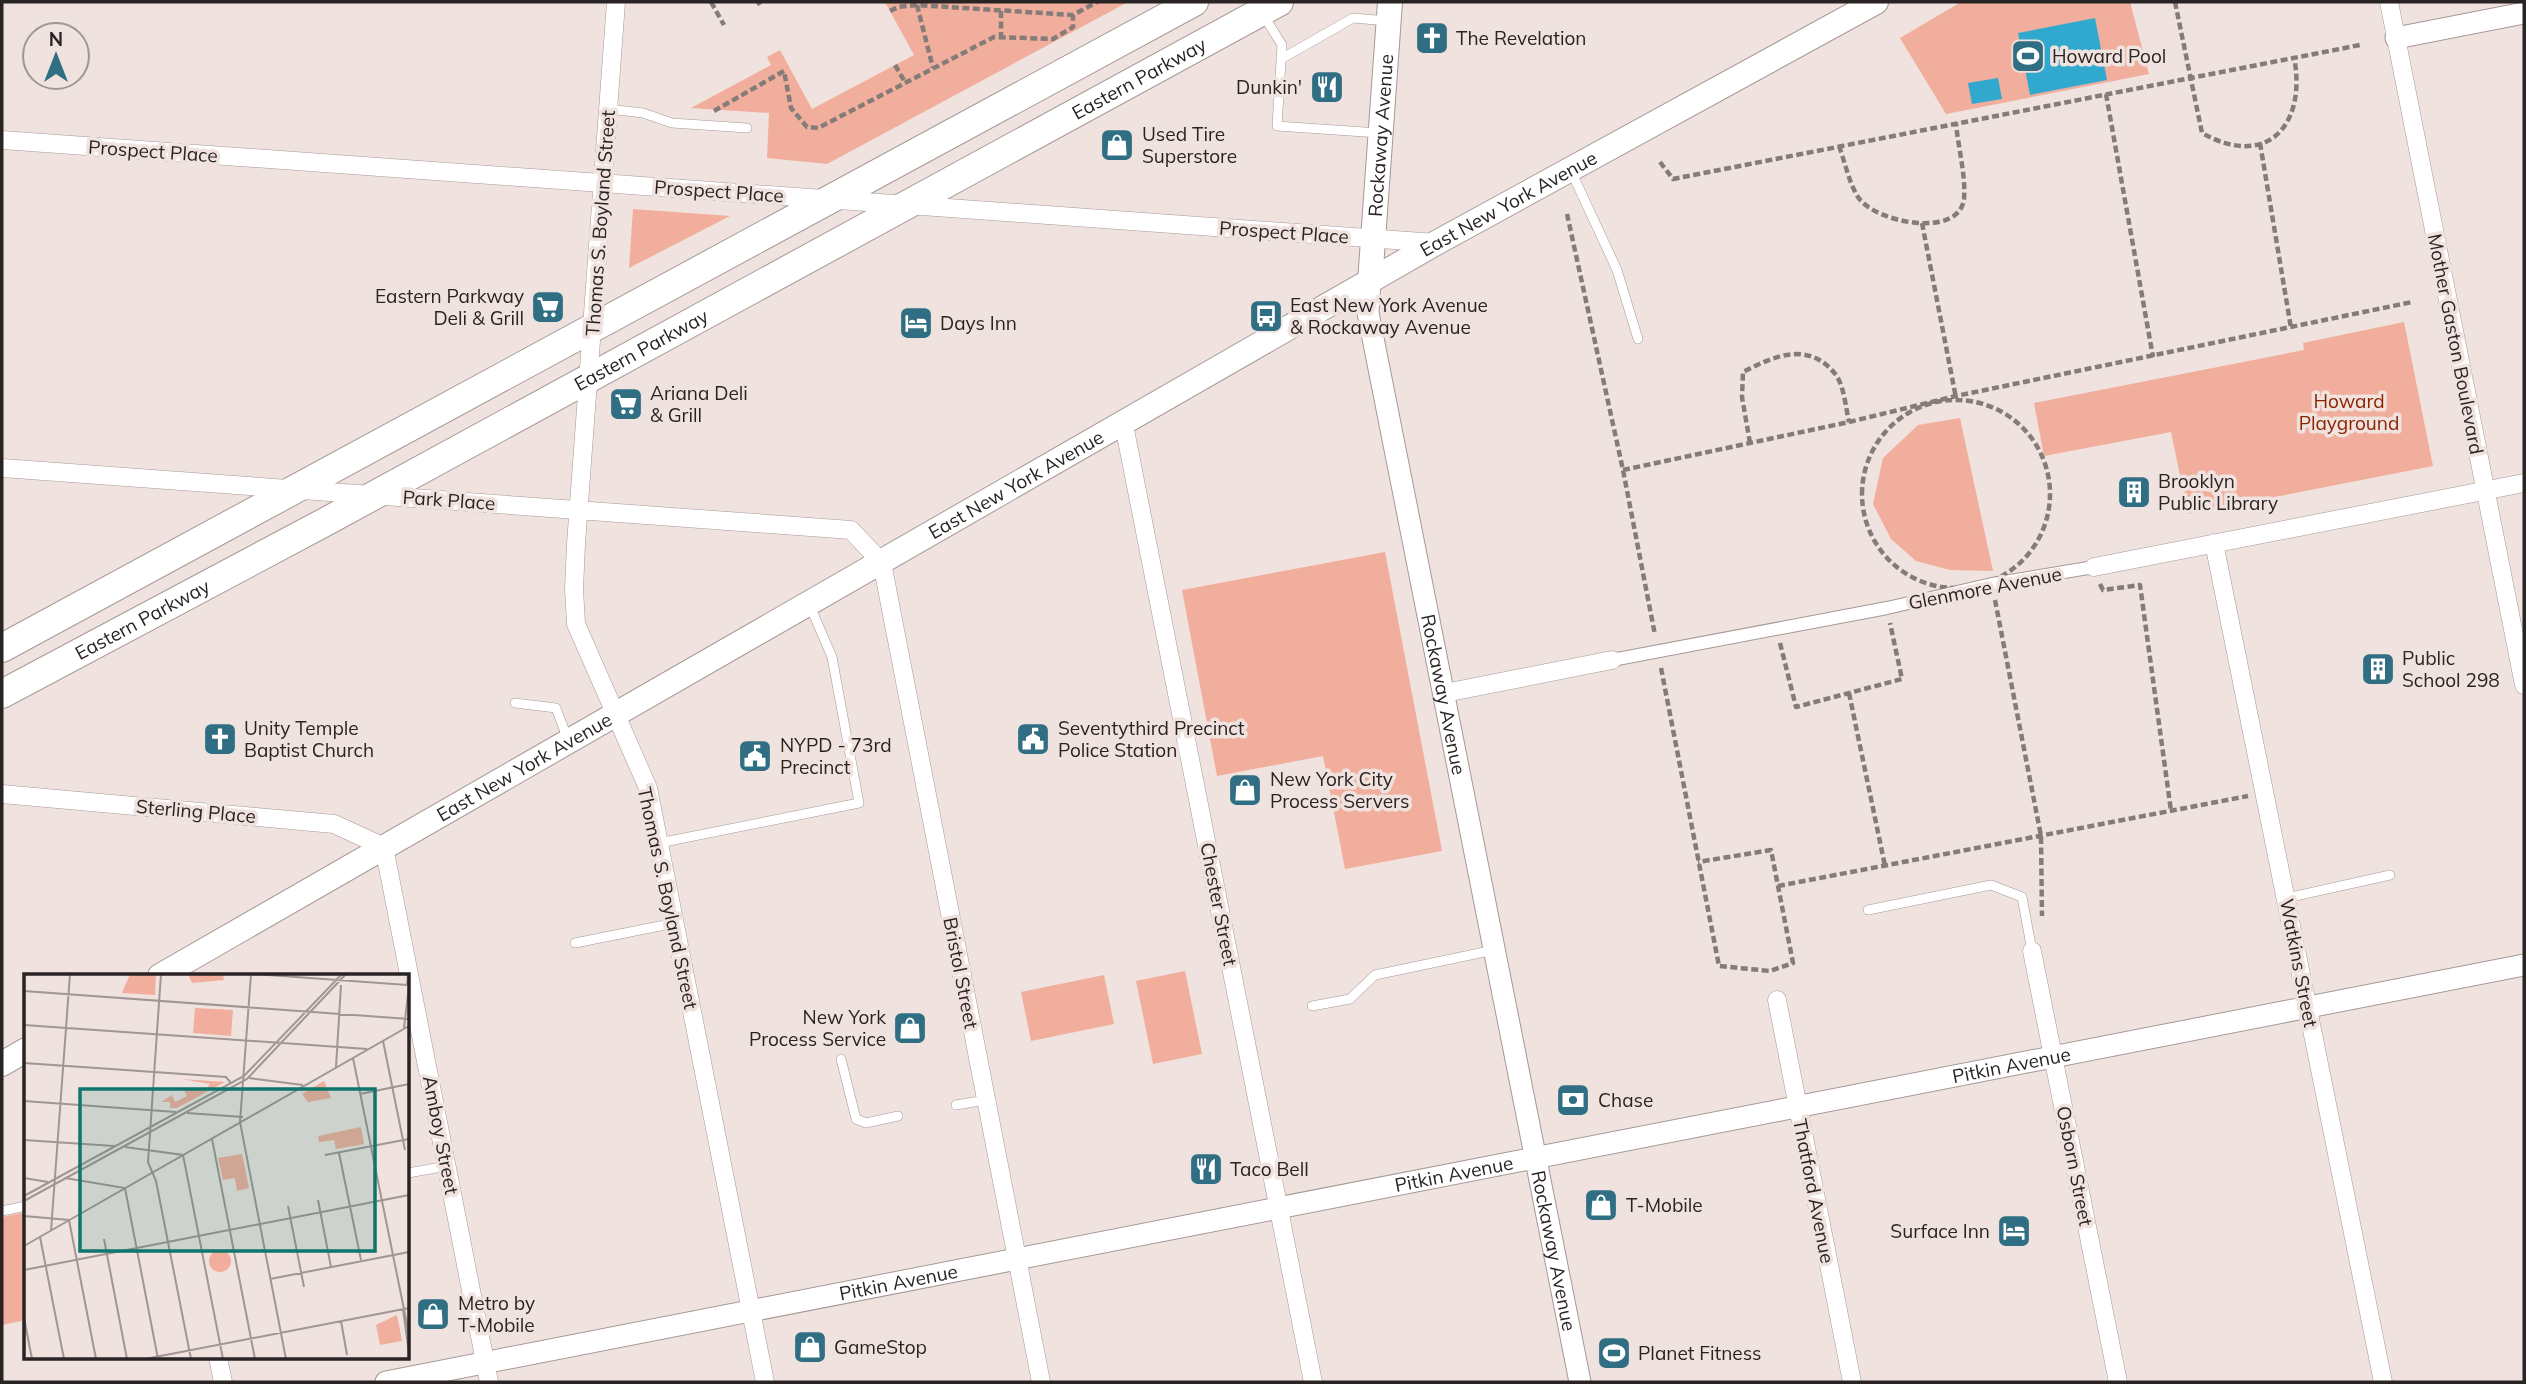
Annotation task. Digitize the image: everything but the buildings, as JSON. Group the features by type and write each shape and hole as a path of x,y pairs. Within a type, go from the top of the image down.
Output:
{"main road":[{"name":"Eastern Parkway","path":"2,648 1194,2"},
{"name":"East New York Avenue","path":"163,974 1124,425 1436,243 1876,2"},
{"name":"Eastern Parkway","path":"2,694 1270,7"},
{"name":"Rockaway Avenue","path":"1370,282 1390,11"},
{"path":"2,1064 24,1052"}],"street":[{"name":"Thomas S. Boyland Street","path":"616,2 579,510 574,589 576,624 648,788 765,1382"},
{"name":"Mother Gaston Boulevard","path":"2389,2 2524,685"},
{"path":"2396,38 2524,13"},
{"name":"Prospect Place","path":"2,140 1436,243"},
{"name":"Rockaway Avenue","path":"1370,282 1368,313 1580,1382"},
{"name":"Chester Street","path":"1124,425 1313,1382"},
{"name":"Park Place","path":"2,468 851,530 882,563"},
{"name":"Glenmore Avenue","path":"1445,693 1887,608 1992,584 2094,567 2524,483"},
{"name":"Watkins Street","path":"2214,543 2383,1382"},
{"name":"Bristol Street","path":"882,563 1041,1382"},
{"name":"Sterling Place","path":"2,794 334,824 384,847"},
{"name":"Amboy Street","path":"384,847 409,974"},
{"name":"Osborn Street","path":"2032,951 2118,1382"},
{"name":"Pitkin Avenue","path":"386,1382 488,1373 752,1312 2524,965"},
{"name":"Amboy Street","path":"410,979 488,1373"},
{"name":"Thatford Avenue","path":"1777,1000 1852,1382"},
{"path":"218,1360 223,1382"}],"lane":[{"path":"1270,7 1282,45 1277,125 1381,134"},
{"path":"1281,59 1353,18 1390,11"},
{"path":"608,109 643,113 672,123 747,128"},
{"path":"1571,169 1617,270 1639,339"},
{"path":"659,843 859,803 832,657 809,605"},
{"path":"516,703 556,708 568,742"},
{"path":"2286,898 2390,875"},
{"path":"1868,910 1991,886 2022,897 2032,951"},
{"path":"575,943 675,923"},
{"path":"1312,1006 1350,999 1375,975 1495,950"},
{"path":"841,1059 856,1119 866,1123 898,1116"},
{"path":"956,1105 986,1100"},
{"path":"410,1173 447,1166"},
{"path":"2,1211 24,1206"}],"path":[{"path":"711,2 724,25"},
{"path":"890,11 898,6 917,5 1073,15 1097,2"},
{"path":"2175,2 2202,133 2240,146 2260,144 2281,134 2294,112 2297,75 2294,57"},
{"path":"917,5 933,68"},
{"path":"1001,11 1001,36"},
{"path":"712,126 714,111 785,71 791,108 807,127 818,128 1001,36 1053,40 1073,27 1073,15"},
{"path":"1660,162 1673,179 2360,45"},
{"path":"895,65 905,82"},
{"path":"2106,94 2153,357"},
{"path":"1839,146 1857,197 1870,208 1884,218 1922,223 1941,221 1958,212 1964,200 1956,123"},
{"path":"2260,144 2291,328"},
{"path":"1567,215 1623,470 1698,862 1719,966 1770,971 1793,963 1771,850 1698,862"},
{"path":"1922,223 1956,398"},
{"path":"1623,470 1849,422 1956,398 1979,400 2020,424 2038,447 2048,475 2050,505 2042,533 2031,554 1992,584 1941,587 1910,576 1884,556 1868,528 1861,496 1866,464 1881,435 1906,414 1927,404 2412,302"},
{"path":"1751,443 1742,397 1743,372 1768,359 1793,352 1818,360 1837,376 1849,422"},
{"path":"1992,584 2041,836 2043,911 2032,951"},
{"path":"2140,585 2171,811"},
{"path":"1776,628 1797,707 1902,679 1887,608"},
{"path":"1849,692 1885,866"},
{"path":"1778,886 2265,793"}],"green space":[{"path":"885,2 1128,2 827,164 767,158 769,113 691,108 771,65 767,57 780,50 812,109 914,55"},
{"name":"Howard Pool","path":"1961,2 2130,2 2149,74 1946,114 1900,38"},
{"path":"633,209 730,216 629,268"},
{"name":"Howard Playground","path":"2404,322 2433,466 2188,514 2171,432 2044,456 2034,403 2304,350 2303,343"},
{"path":"1960,418 1993,571 1950,570 1916,561 1891,539 1873,504 1883,458 1918,425"},
{"path":"1385,552 1442,851 1345,869 1323,756 1217,776 1182,590"},
{"path":"1185,971 1202,1054 1153,1064 1136,981"},
{"path":"1104,975 1114,1024 1031,1041 1021,992"},
{"path":"24,1212 24,1320 2,1325 2,1217"}],"water":[{"path":"2095,18 2107,80 2030,95 2018,33"},
{"path":"1998,78 2002,99 1972,104 1968,83"}],"place":[{"name":"The Revelation","path":"1432,38"},
{"name":"Howard Pool","path":"2028,56"},
{"name":"Dunkin'","path":"1327,87"},
{"name":"Used Tire Superstore","path":"1117,145"},
{"name":"Eastern Parkway Deli & Grill","path":"548,307"},
{"name":"East New York Avenue & Rockaway Avenue","path":"1266,316"},
{"name":"Days Inn","path":"916,323"},
{"name":"Ariana Deli & Grill","path":"626,404"},
{"name":"Brooklyn Public Library","path":"2134,492"},
{"name":"Public School 298","path":"2378,669"},
{"name":"Unity Temple Baptist Church","path":"220,739"},
{"name":"Seventythird Precinct Police Station","path":"1033,739"},
{"name":"NYPD - 73rd Precinct","path":"755,756"},
{"name":"New York City Process Servers","path":"1245,790"},
{"name":"New York Process Service","path":"910,1028"},
{"name":"Chase","path":"1573,1100"},
{"name":"Taco Bell","path":"1206,1169"},
{"name":"T-Mobile","path":"1601,1205"},
{"name":"Surface Inn","path":"2014,1231"},
{"name":"Metro by T-Mobile","path":"433,1314"},
{"name":"GameStop","path":"810,1347"},
{"name":"Planet Fitness","path":"1614,1353"}]}
